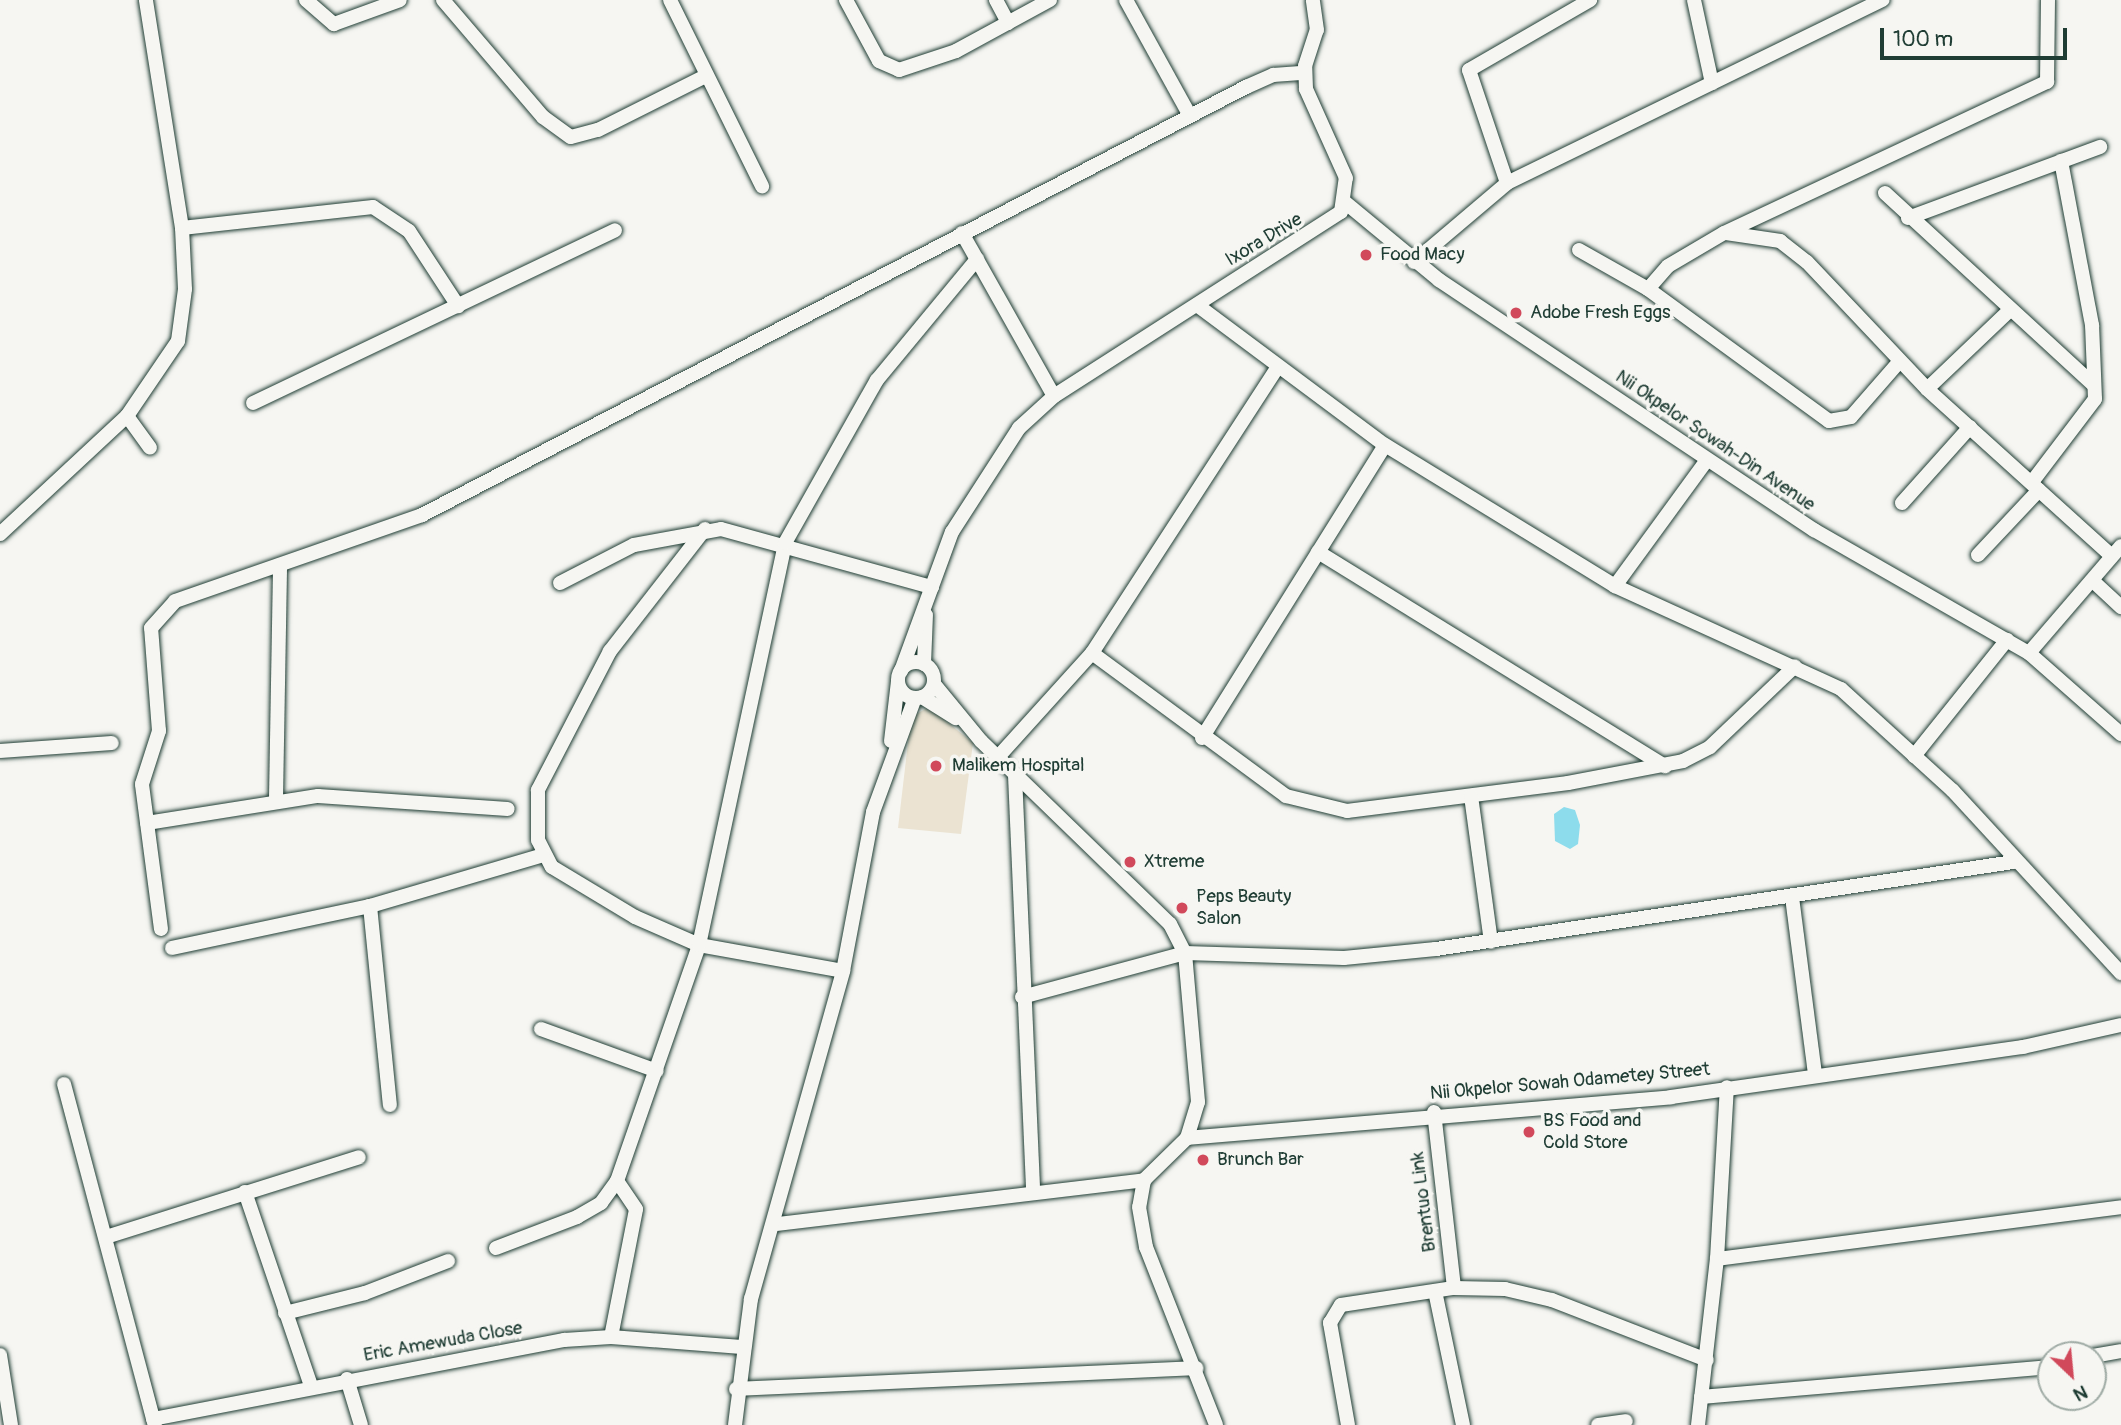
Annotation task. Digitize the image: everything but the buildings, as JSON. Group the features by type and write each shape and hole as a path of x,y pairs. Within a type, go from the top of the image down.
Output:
{"street":[{"path":"0,534 127,416 178,341 186,289 182,228 146,0"},
{"path":"306,0 319,17 346,23 400,0"},
{"path":"443,0 542,117 571,137 598,130 706,76"},
{"path":"670,0 762,186"},
{"path":"846,0 879,61 899,70 1008,23 1050,0"},
{"path":"996,0 1008,23"},
{"path":"1126,0 1190,116"},
{"path":"1313,0 1317,30 1304,73 1346,178 1346,203"},
{"path":"1507,183 1469,71 1590,0"},
{"path":"1694,0 1712,83"},
{"path":"1414,262 1507,183 1883,0"},
{"path":"1648,289 1668,266 1724,233 2047,82 2048,0"},
{"path":"161,929 142,784 159,731 151,628 175,601 422,515 1190,116 1273,75 1304,73"},
{"path":"1908,218 2100,147"},
{"path":"1978,555 2036,486 2090,411 2094,385 2092,325 2061,161"},
{"path":"1885,193 1908,218 2094,385"},
{"name":"Nii Okpelor Sowah-Din Avenue","path":"1346,203 1414,262 1707,460 1928,601 2029,653 2077,690 2121,734"},
{"name":"Ixora Drive","path":"888,766 899,675 952,532 984,477 1019,428 1054,396 1331,222 1346,203"},
{"path":"182,228 373,207 409,231 458,306"},
{"path":"253,403 615,230"},
{"path":"962,233 1054,396"},
{"path":"1724,233 1780,241 1927,389 2036,486 2117,551 2094,582 2029,653"},
{"path":"1579,250 1648,289 1829,421 1851,417 1899,362"},
{"path":"496,1248 577,1217 601,1203 617,1181 699,945 785,543 877,380 977,259"},
{"path":"1196,305 1385,444 1615,586 1841,689 1914,756 2121,974"},
{"path":"1927,389 2010,310"},
{"path":"998,757 1092,653 1278,367"},
{"path":"127,416 150,448"},
{"path":"1902,503 1970,427"},
{"path":"1202,738 1385,444"},
{"path":"1615,586 1707,460"},
{"path":"705,529 631,618 538,790 543,855 552,867 635,917 699,945 843,971"},
{"path":"559,583 634,545 705,529 785,543 929,594 924,664 933,684 961,720 1015,775 1170,923 1185,953 1199,1084 1187,1138 1144,1180 777,1224"},
{"path":"1318,552 1665,766"},
{"path":"276,798 280,565"},
{"path":"2094,582 2121,607"},
{"path":"1914,756 2007,640"},
{"path":"1092,653 1202,738 1311,807 1346,811 1471,796 1665,766 1710,747 1795,666"},
{"path":"924,664 899,675 919,698 961,720"},
{"path":"735,1425 736,1389 742,1347 843,971 888,766 919,698 933,684"},
{"path":"0,751 112,743"},
{"path":"1015,775 1022,998 1033,1192"},
{"path":"1471,796 1491,942"},
{"path":"147,823 276,798 508,809"},
{"path":"172,948 370,906 543,855"},
{"path":"1022,998 1185,953 1344,958 1491,942 2013,862"},
{"path":"1793,897 1815,1075"},
{"path":"370,906 390,1105"},
{"name":"Nii Okpelor Sowah Odametey Street","path":"1187,1138 1434,1112 1727,1087 2023,1047 2121,1025"},
{"path":"541,1028 657,1071"},
{"path":"64,1084 154,1422"},
{"path":"1698,1425 1717,1259 1727,1087"},
{"name":"Brentuo Link","path":"1434,1112 1454,1288"},
{"path":"106,1237 359,1157"},
{"path":"1144,1180 1142,1234 1197,1368 1216,1425"},
{"path":"611,1337 636,1209 617,1181"},
{"path":"245,1192 311,1386"},
{"path":"1717,1259 2121,1207"},
{"path":"285,1313 365,1293 447,1261"},
{"path":"1348,1425 1330,1314 1341,1305 1454,1288 1505,1289 1552,1300 1707,1360"},
{"path":"1435,1291 1463,1425"},
{"name":"Eric Amewuda Close","path":"154,1422 347,1379 611,1337 742,1347"},
{"path":"0,1355 11,1425"},
{"path":"736,1389 1197,1368"},
{"path":"1701,1397 2037,1368"},
{"path":"347,1379 360,1425"},
{"path":"1598,1425 1626,1422"}],"shaded area":[{"name":"Malikem Hospital","path":"929,707 973,743 961,834 898,828 911,717"}],"water":[{"path":"1564,807 1575,810 1580,825 1578,844 1570,849 1555,841 1554,814"}],"place":[{"name":"Food Macy","path":"1366,255"},
{"name":"Adobe Fresh Eggs","path":"1516,313"},
{"name":"Malikem Hospital","path":"936,766"},
{"name":"Xtreme","path":"1130,862"},
{"name":"Peps Beauty Salon","path":"1182,908"},
{"name":"BS Food and Cold Store","path":"1529,1132"},
{"name":"Brunch Bar","path":"1203,1160"}]}
